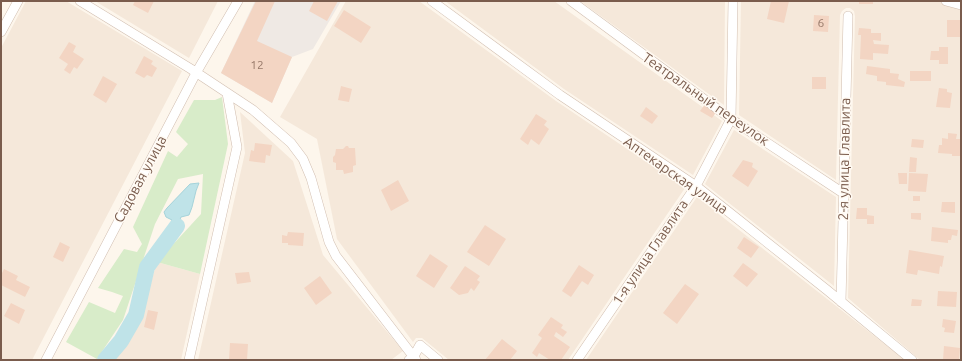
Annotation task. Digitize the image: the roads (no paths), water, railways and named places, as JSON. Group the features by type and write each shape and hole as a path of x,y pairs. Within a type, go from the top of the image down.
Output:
{"street":[{"path":"1,32 18,1"},
{"path":"80,1 253,110 291,143 303,159 311,178 329,242 336,256 413,359 420,345 438,360"},
{"name":"Садовая улица","path":"46,360 196,73 238,1"},
{"name":"Аптекарская улица","path":"432,1 560,95 696,186 912,360"},
{"name":"Театральный переулок","path":"571,1 731,119 843,193"},
{"name":"1-я улица Главлита","path":"577,360 696,186 731,119 733,1"},
{"path":"946,1 961,5"},
{"name":"2-я улица Главлита","path":"841,302 848,16"},
{"path":"189,360 237,147 227,93"}],"water":[{"path":"199,183 189,215 181,217 177,226 173,228 170,227 172,220 166,217 164,212 190,184"}],"waterway":[{"path":"105,360 121,341 136,315 147,267 177,226"}]}
